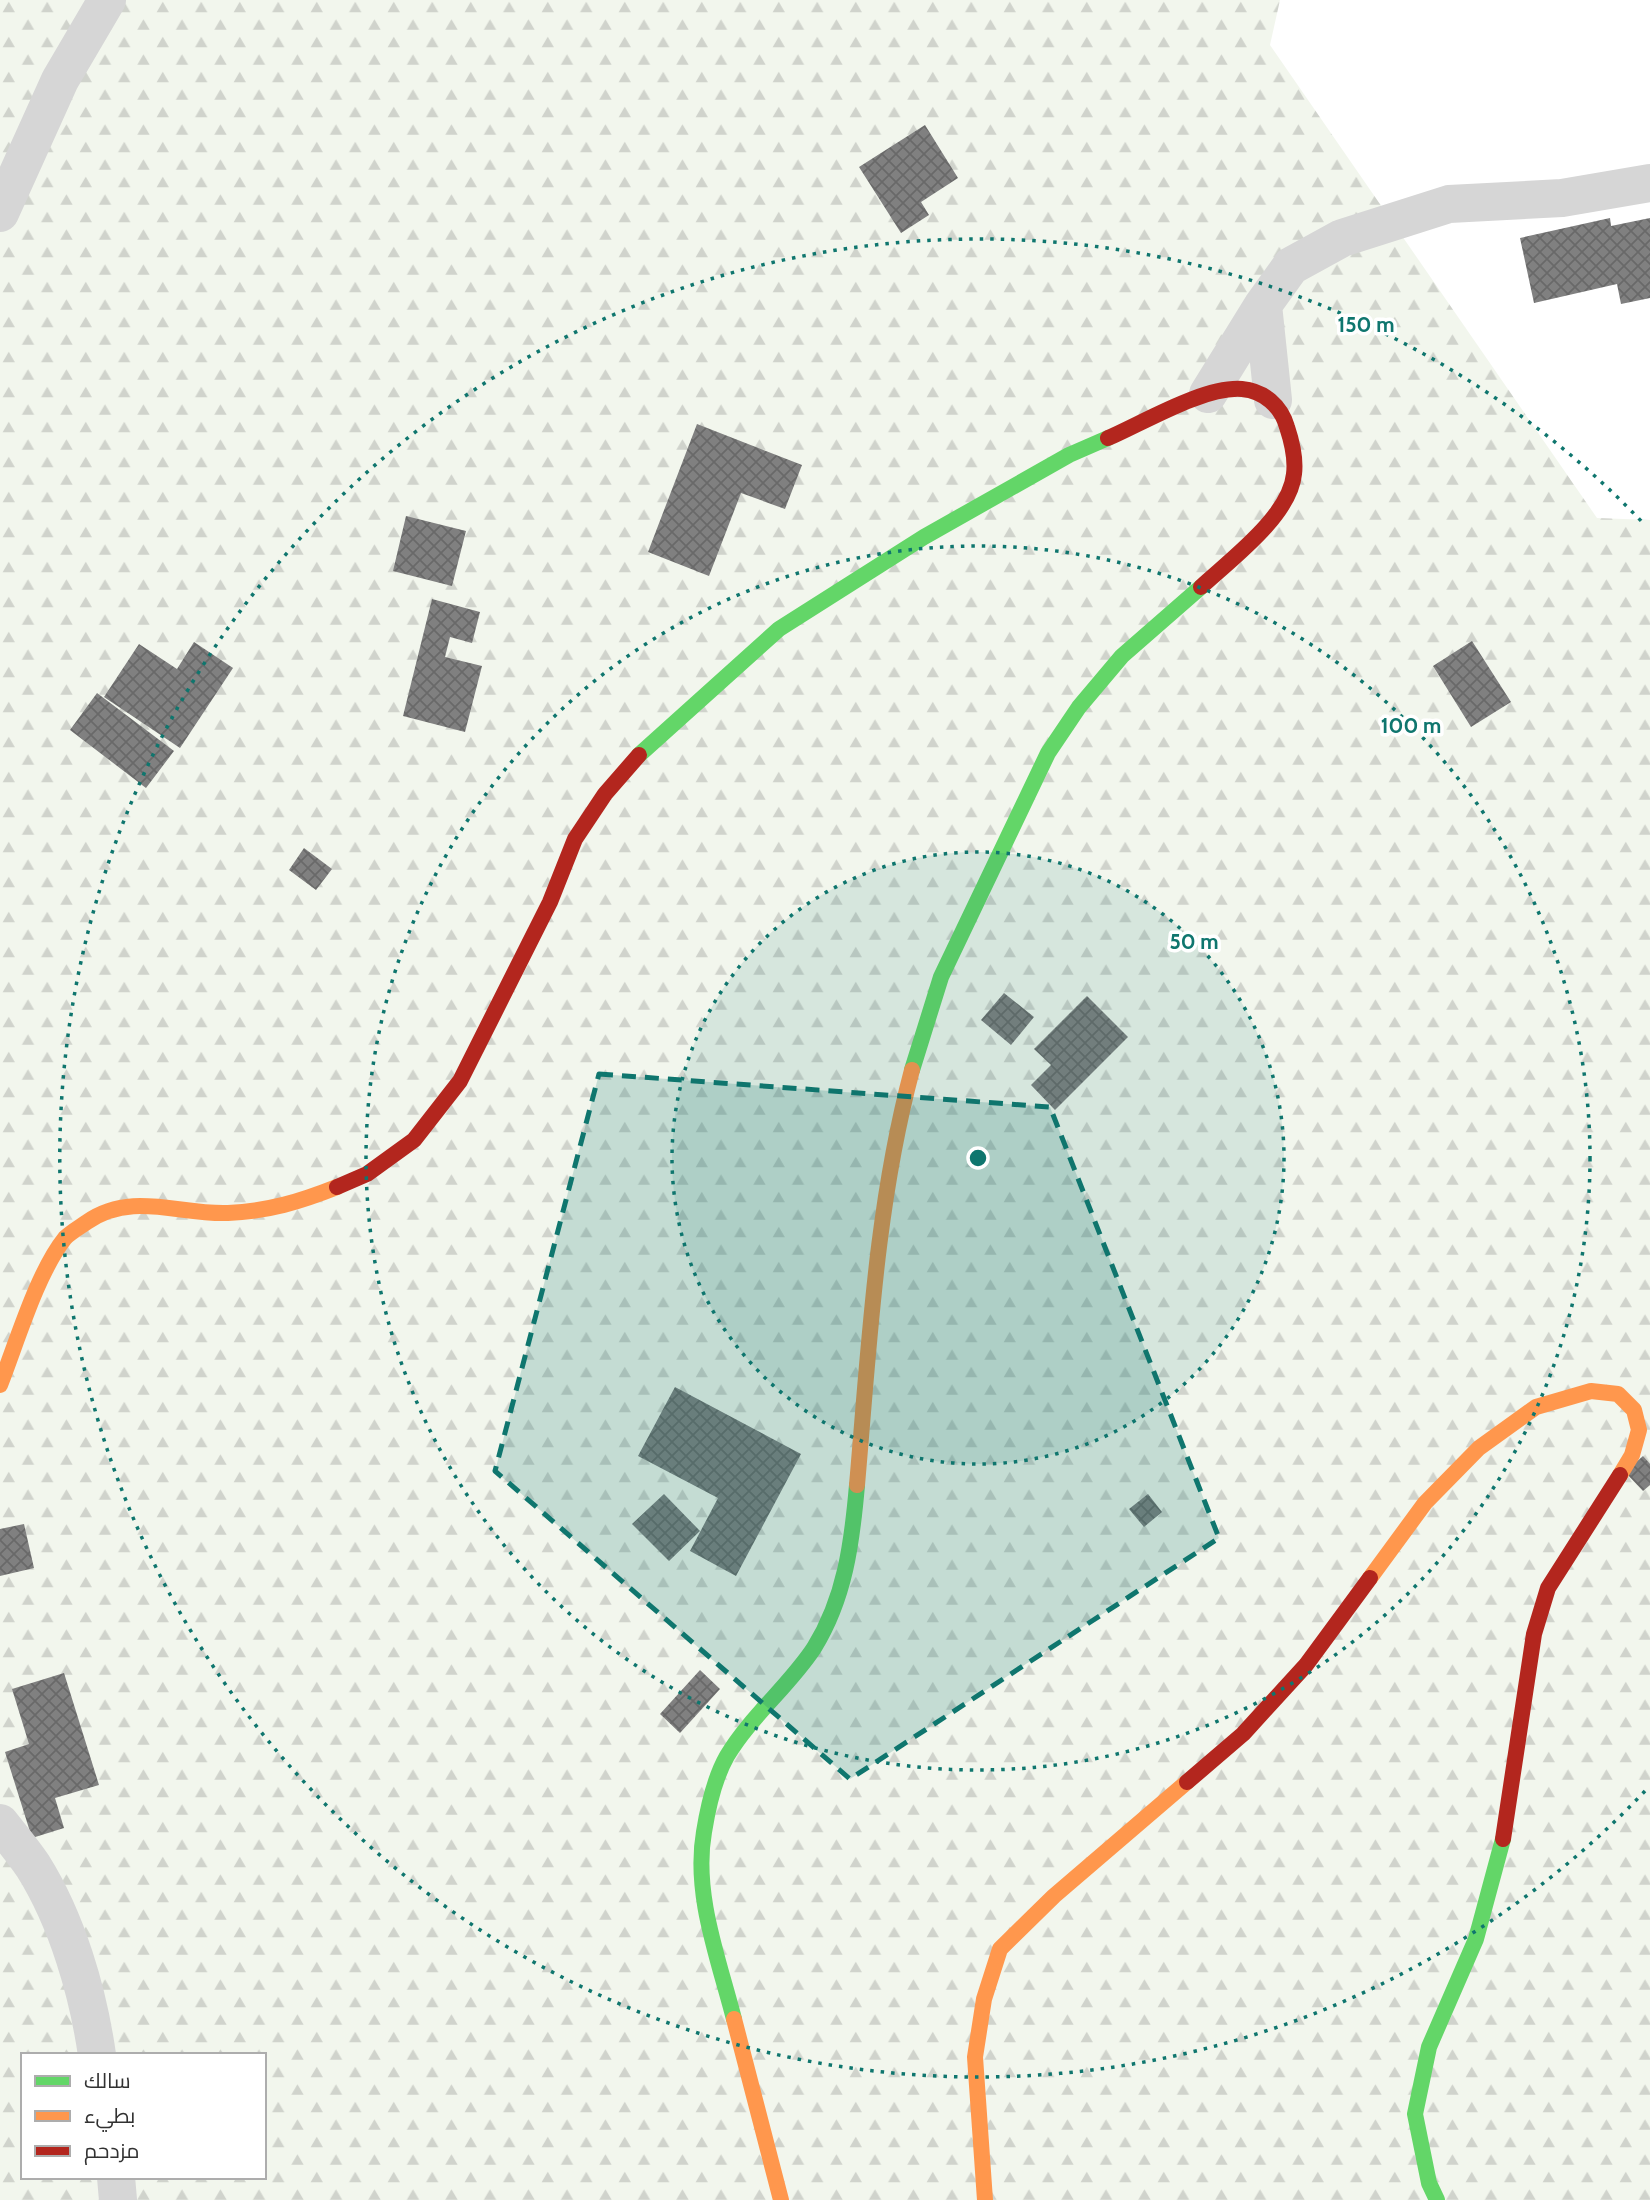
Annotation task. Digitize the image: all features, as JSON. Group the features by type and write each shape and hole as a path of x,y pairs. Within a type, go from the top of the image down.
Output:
{"main road":[{"path":"0,1385 39,1286 66,1237 92,1219 114,1209 141,1204 226,1213 289,1206 368,1174 414,1140 460,1081 550,902 575,839 606,794 636,758 779,629 924,537 1069,455 1208,394 1242,389 1273,400 1285,419 1293,447 1294,476 1282,505 1250,543 1122,656 1079,707 1048,753 1021,805 941,977 911,1073 890,1169 873,1294 852,1544 835,1608 813,1649 727,1756 713,1792 703,1834 704,1901 781,2200"},
{"path":"985,2200 975,2057 984,1999 1000,1949 1054,1896 1243,1734 1306,1665 1425,1503 1479,1448 1536,1407 1591,1391 1618,1394 1634,1409 1639,1430 1632,1455 1548,1588 1534,1634 1514,1778 1498,1866 1476,1939 1429,2047 1415,2114 1429,2183 1437,2200"}],"street":[{"path":"0,213 60,80 107,0"},
{"path":"1208,394 1263,305 1291,266 1342,238 1449,204 1562,198 1650,183"},
{"path":"1263,305 1273,400"},
{"path":"0,1823 33,1866 55,1910 93,2026 97,2053"},
{"path":"116,2179 118,2200"}],"highlighted area":[{"path":"599,1074 1050,1107 1219,1538 850,1779 495,1471"}],"green space":[{"path":"0,0 1280,0 1270,45 1597,518 1650,520 1650,2200 0,2200"}],"building":[{"path":"925,125 958,178 921,202 929,215 901,233 859,167"},
{"path":"1610,218 1611,226 1650,218 1650,298 1621,304 1617,284 1534,303 1520,238"},
{"path":"697,424 802,465 785,509 741,493 709,576 648,552"},
{"path":"406,516 466,531 452,586 393,571"},
{"path":"432,599 480,612 472,643 450,637 445,657 482,666 465,732 403,716"},
{"path":"1472,641 1511,702 1471,727 1433,666"},
{"path":"194,642 233,668 180,748 104,697 139,644 177,669"},
{"path":"97,693 174,751 146,788 70,730"},
{"path":"304,848 332,869 316,890 289,870"},
{"path":"1004,993 1034,1017 1011,1045 981,1020"},
{"path":"1087,996 1128,1037 1055,1110 1031,1085 1051,1065 1034,1049"},
{"path":"675,1387 801,1454 736,1576 690,1551 718,1498 638,1456"},
{"path":"1643,1456 1650,1464 1650,1485 1643,1491 1625,1472"},
{"path":"664,1494 700,1531 669,1561 632,1524"},
{"path":"1148,1494 1162,1512 1144,1527 1129,1509"},
{"path":"24,1524 34,1568 0,1576 0,1529"},
{"path":"700,1670 720,1689 680,1733 660,1714"},
{"path":"64,1673 99,1785 55,1798 64,1828 32,1838 5,1752 29,1744 12,1689"}],"traffic: fast":[{"path":"639,755 779,629 924,537 1069,455 1108,438"},
{"path":"912,1070 941,977 1048,753 1079,707 1122,656 1201,587"},
{"path":"734,2019 709,1927 702,1879 704,1832 710,1803 727,1756 758,1714 804,1662 825,1629 845,1569 853,1528 857,1485"},
{"path":"1437,2200 1429,2183 1415,2114 1429,2047 1476,1939 1503,1839"}],"traffic: slow":[{"path":"857,1485 882,1224 912,1070"},
{"path":"0,1385 45,1270 65,1238 87,1222 104,1213 138,1206 210,1213 257,1210 297,1201 337,1187"},
{"path":"1370,1578 1425,1503 1479,1448 1536,1407 1591,1391 1618,1394 1634,1410 1639,1430 1632,1455 1620,1475"},
{"path":"985,2200 975,2057 984,1999 1000,1949 1054,1896 1187,1782"},
{"path":"734,2019 781,2200"}],"traffic: jam":[{"path":"1108,438 1192,399 1227,390 1250,390 1264,396 1281,412 1294,456 1294,474 1290,490 1282,506 1257,536 1201,587"},
{"path":"337,1187 367,1174 414,1140 460,1081 550,902 575,839 605,794 639,755"},
{"path":"1503,1839 1534,1634 1548,1588 1620,1475"},
{"path":"1187,1782 1243,1734 1306,1665 1370,1578"}]}
